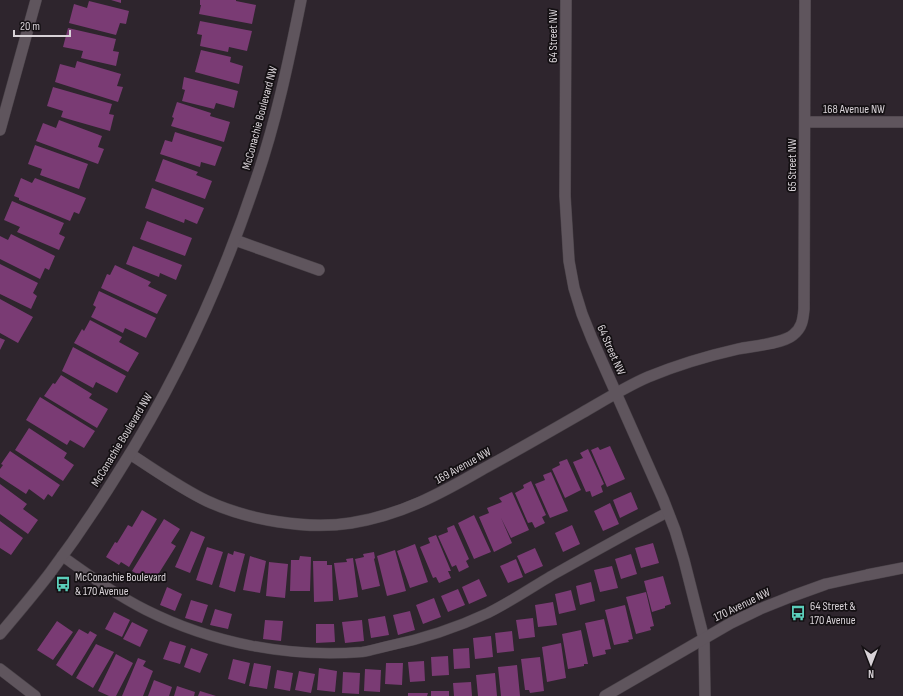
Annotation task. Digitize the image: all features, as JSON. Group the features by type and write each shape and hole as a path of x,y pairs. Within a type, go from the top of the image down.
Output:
{"street":[{"path":"0,130 36,0"},
{"name":"McConachie Boulevard NW","path":"0,634 50,573 88,519 153,416 184,357 212,294 257,178 291,50 301,0"},
{"name":"64 Street NW","path":"566,0 566,196 569,261 574,288 582,314 668,512 684,560 704,639 705,696"},
{"name":"65 Street NW","path":"799,329 803,320 804,309 805,0"},
{"name":"168 Avenue NW","path":"805,122 903,122"},
{"path":"234,240 319,270"},
{"name":"169 Avenue NW","path":"130,454 183,488 208,501 236,512 270,521 314,525 351,523 389,514 422,503 616,393 646,378 687,362 783,340 792,336 799,329"},
{"name":"170 Avenue NW","path":"605,696 731,623 790,597 826,584 903,568"},
{"path":"0,669 35,696"}],"lane":[{"path":"62,556 118,594 146,610 204,634 267,648 299,652 364,652 418,639 455,627 490,612 597,550 668,512"}],"building":[{"path":"111,0 121,0 121,3"},
{"path":"200,0 236,0 256,5 252,24 199,14 201,5"},
{"path":"89,1 129,11 126,24 120,23 116,35 69,23 74,4 87,8"},
{"path":"200,21 252,31 247,51 229,47 228,52 200,46 202,35 197,34"},
{"path":"68,28 116,39 113,51 119,52 116,66 81,58 83,51 63,47"},
{"path":"201,50 231,57 230,62 243,66 239,84 195,72"},
{"path":"77,61 121,74 117,86 123,87 118,102 55,82 60,64 75,68"},
{"path":"184,77 238,91 234,108 216,103 214,109 182,101 185,90 182,89"},
{"path":"53,87 112,104 109,114 114,115 110,131 61,117 63,111 47,106"},
{"path":"177,102 211,113 210,116 230,122 224,142 171,126 174,118 172,117"},
{"path":"59,120 102,136 98,147 104,149 98,164 36,141 43,123 56,128"},
{"path":"175,132 222,147 215,166 201,162 200,167 160,154 165,140 172,142"},
{"path":"35,145 88,164 79,189 40,175 42,169 28,164"},
{"path":"163,159 198,172 196,175 212,181 205,199 155,181"},
{"path":"21,178 32,183 35,178 86,198 79,214 74,212 70,221 19,200 19,198 14,196"},
{"path":"152,188 204,208 197,224 185,219 184,223 145,208"},
{"path":"12,201 64,223 59,234 65,237 59,250 17,232 20,227 4,220"},
{"path":"147,221 192,238 185,256 140,239"},
{"path":"11,234 55,256 49,270 45,268 40,279 0,259 0,236 8,240"},
{"path":"133,246 182,265 176,280 160,273 159,277 126,264"},
{"path":"0,264 38,283 33,293 37,296 31,309 0,294"},
{"path":"115,265 151,282 148,286 167,295 157,314 101,288 107,274 110,275"},
{"path":"99,291 156,318 146,338 125,328 123,333 91,317 96,307 93,305"},
{"path":"0,299 33,317 18,343 0,333"},
{"path":"90,320 122,337 119,342 139,353 128,372 74,343 82,329 84,331"},
{"path":"0,338 5,340 0,350"},
{"path":"73,347 126,376 117,393 96,382 93,388 62,371"},
{"path":"61,375 92,394 89,398 108,409 97,428 44,396"},
{"path":"40,397 95,431 84,448 70,440 67,445 26,420"},
{"path":"29,428 67,453 64,458 74,465 63,481 15,450"},
{"path":"610,446 625,479 607,487 591,450 598,447 600,450"},
{"path":"588,449 604,484 601,486 603,492 592,497 590,491 586,492 573,462 583,458 580,453"},
{"path":"10,451 60,485 52,497 48,494 44,500 29,489 26,494 0,477 0,469 3,465 1,464"},
{"path":"567,459 581,490 565,498 552,469 560,465 559,462"},
{"path":"551,472 568,511 550,518 535,484 545,480 543,475"},
{"path":"531,481 546,515 542,517 545,523 535,528 532,522 528,523 515,493 524,488 523,485"},
{"path":"0,484 27,504 23,509 38,520 28,534 0,514"},
{"path":"512,492 529,530 511,538 501,518 512,543 494,552 479,517 489,513 487,508 502,502 499,498"},
{"path":"631,492 638,509 620,518 613,500"},
{"path":"610,503 619,524 603,531 594,511"},
{"path":"142,510 157,519 129,567 121,562 119,565 106,557 128,525 132,527"},
{"path":"474,515 491,552 474,559 458,523"},
{"path":"164,519 180,529 171,543 176,546 154,581 148,577 146,579 132,571"},
{"path":"0,521 23,538 11,555 0,548"},
{"path":"454,525 469,559 466,561 469,567 459,572 456,565 452,567 438,536 448,532 447,528"},
{"path":"572,525 580,544 563,552 555,533"},
{"path":"191,531 205,537 190,573 175,567"},
{"path":"436,535 451,571 448,571 451,578 439,583 436,577 433,578 420,547 430,543 428,538"},
{"path":"653,543 659,563 641,568 635,548"},
{"path":"415,544 428,582 410,588 397,551"},
{"path":"207,547 223,552 212,585 196,580"},
{"path":"535,548 543,566 525,574 517,556"},
{"path":"395,550 406,591 387,596 377,556"},
{"path":"234,551 245,554 235,592 219,587 228,553 233,555"},
{"path":"374,552 374,559 380,586 362,590 355,559 364,557 363,554"},
{"path":"631,554 637,574 621,579 615,559"},
{"path":"250,556 266,561 260,593 243,590"},
{"path":"300,556 311,557 310,591 290,591 291,560 299,560"},
{"path":"353,558 358,597 339,600 334,563 347,562 346,559"},
{"path":"516,559 523,577 508,583 500,566"},
{"path":"313,561 327,561 327,565 332,565 333,601 314,602"},
{"path":"269,562 288,564 285,598 266,596"},
{"path":"612,566 618,588 600,592 594,570"},
{"path":"663,576 671,604 665,606 665,608 652,612 644,581"},
{"path":"479,579 487,596 469,604 462,587"},
{"path":"591,582 595,601 580,605 576,586"},
{"path":"167,587 182,594 175,611 160,605"},
{"path":"458,589 465,605 448,612 441,596"},
{"path":"571,590 576,610 559,614 555,594"},
{"path":"646,592 654,626 650,627 651,630 636,634 626,597"},
{"path":"434,598 441,617 423,624 416,605"},
{"path":"191,600 208,605 202,623 185,618"},
{"path":"553,602 557,625 538,627 535,605"},
{"path":"625,605 633,639 628,640 629,642 614,645 605,610"},
{"path":"215,609 232,614 228,629 210,625"},
{"path":"410,611 415,630 398,635 393,615"},
{"path":"114,612 130,620 122,637 105,629"},
{"path":"385,616 389,635 371,638 368,619"},
{"path":"533,618 535,637 519,639 516,620"},
{"path":"604,619 611,649 605,650 606,654 593,657 585,623"},
{"path":"265,620 283,621 281,641 263,639"},
{"path":"362,620 364,641 345,643 342,622"},
{"path":"57,621 73,632 53,660 37,650"},
{"path":"132,622 148,630 140,647 123,639"},
{"path":"316,624 334,624 335,642 316,643"},
{"path":"79,629 88,634 90,631 97,635 72,676 56,665"},
{"path":"581,630 588,664 568,669 562,634"},
{"path":"512,631 514,651 497,653 495,633"},
{"path":"491,636 493,657 475,659 473,638"},
{"path":"170,641 186,646 180,664 163,659"},
{"path":"561,643 566,678 547,682 542,647"},
{"path":"96,644 114,652 93,688 76,678"},
{"path":"191,648 208,654 200,673 184,667"},
{"path":"469,648 470,668 454,669 453,649"},
{"path":"116,654 133,663 116,696 109,696 98,691"},
{"path":"448,656 449,675 432,676 431,657"},
{"path":"540,657 544,691 530,693 529,690 525,690 521,659"},
{"path":"138,658 146,661 143,666 153,671 143,696 122,696"},
{"path":"233,659 250,663 245,684 228,679"},
{"path":"424,661 425,681 410,682 408,662"},
{"path":"254,663 271,666 267,689 249,686"},
{"path":"386,663 403,663 402,685 385,684"},
{"path":"517,665 520,696 501,696 498,667"},
{"path":"319,668 337,671 335,692 317,690"},
{"path":"365,669 381,670 380,692 364,691"},
{"path":"277,670 293,673 290,691 274,688"},
{"path":"299,671 315,674 311,693 295,690"},
{"path":"343,672 360,673 359,694 342,693"},
{"path":"495,673 497,696 478,696 476,675"},
{"path":"154,680 172,687 169,696 148,696"},
{"path":"471,682 472,696 454,696 453,683"},
{"path":"177,686 195,692 194,696 174,696"},
{"path":"200,691 216,696 198,696"},
{"path":"431,691 449,691 449,696 431,696"},
{"path":"408,693 428,693 427,696 408,696"}],"place":[{"name":"McConachie Boulevard & 170 Avenue","path":"63,584"},
{"name":"64 Street & 170 Avenue","path":"798,613"}]}
